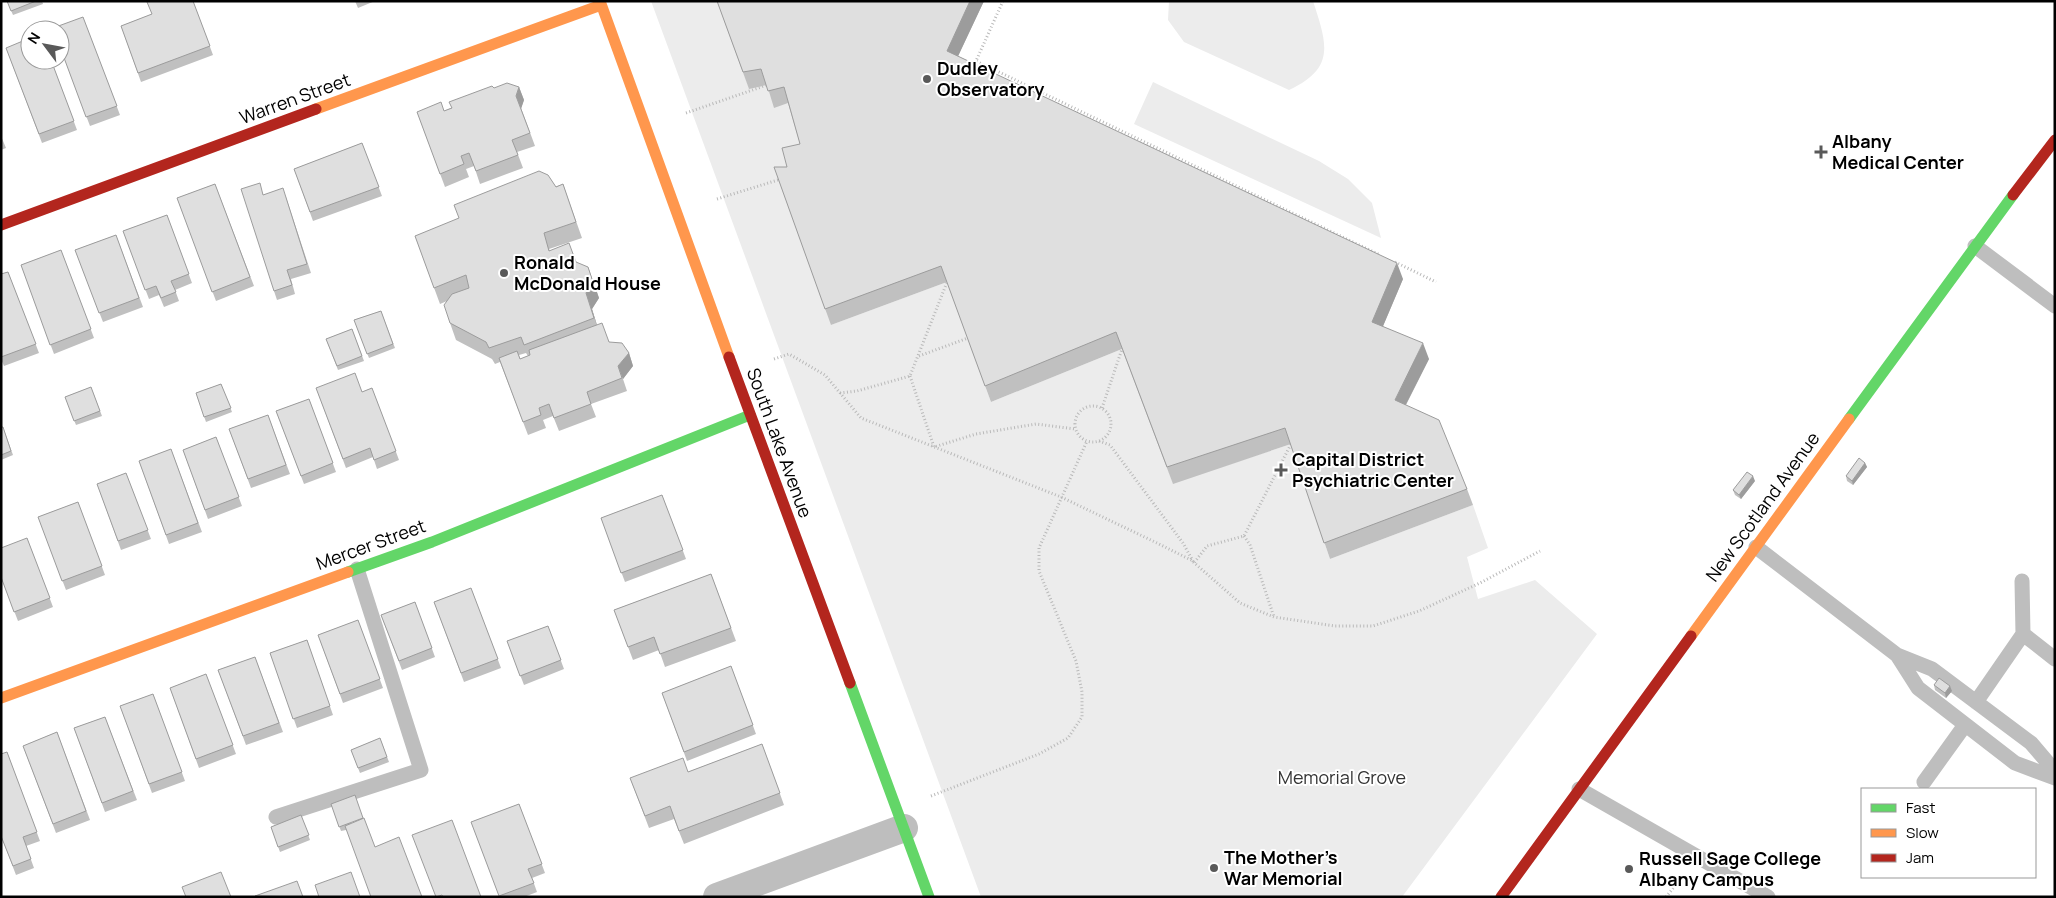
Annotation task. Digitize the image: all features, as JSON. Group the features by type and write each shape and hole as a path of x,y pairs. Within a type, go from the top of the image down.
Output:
{"street":[{"name":"Warren Street","path":"1,225 600,3"},
{"name":"South Lake Avenue","path":"600,3 750,415 929,897"},
{"name":"New Scotland Avenue","path":"1501,897 1975,246 2055,140"},
{"name":"Mercer Street","path":"1,698 432,542 750,415"},
{"path":"717,897 904,828"}],"lane":[{"path":"1975,246 2055,306"},
{"path":"1756,547 1897,655 1932,669 2031,743 2055,771"},
{"path":"276,817 421,770 357,569"},
{"path":"1976,702 2023,634 2022,581"},
{"path":"2023,634 2055,658"},
{"path":"1897,655 1918,688 1965,725 2015,763 2055,778"},
{"path":"1924,782 1965,725"},
{"path":"1580,789 1768,897"}],"path":[{"path":"1003,1 976,61 1382,256"},
{"path":"686,113 767,85"},
{"path":"717,199 782,178"},
{"path":"1391,260 1436,282"},
{"path":"934,447 910,376 947,282"},
{"path":"918,356 968,338"},
{"path":"1102,408 1122,349"},
{"path":"774,359 788,354 825,375 861,418 1061,497 1194,563 1240,603 1274,617 1335,626 1373,626 1419,611 1480,584 1540,551"},
{"path":"840,393 857,391 910,376"},
{"path":"1099,442 1108,433 1111,422 1108,414 1102,408 1090,406 1078,412 1074,422 1078,435 1087,442 1099,442 1110,445 1184,543 1194,563"},
{"path":"934,447 976,434 1036,424 1075,429"},
{"path":"932,796 1039,754 1068,738 1082,717 1082,692 1076,661 1039,571 1039,548 1087,442"},
{"path":"1194,563 1207,546 1244,536 1291,444"},
{"path":"1244,536 1250,544 1274,617"}],"green space":[{"name":"Memorial Grove","path":"651,1 717,1 749,88 767,85 790,103 806,160 831,325 947,282 991,402 1122,349 1173,483 1291,444 1330,559 1473,505 1488,548 1467,557 1478,599 1535,580 1597,634 1402,897 981,897"},
{"path":"1169,1 1313,1 1324,42 1321,64 1315,73 1304,82 1289,90 1184,42 1168,20"},
{"path":"1153,82 1319,161 1348,179 1372,203 1381,238 1134,124"}],"building":[{"path":"7,1 36,1 11,11"},
{"path":"148,1 193,1 210,46 138,73 121,26 152,14"},
{"name":"Capital District Psychiatric Center","path":"717,1 970,1 947,51 1397,263 1372,322 1423,343 1395,400 1439,420 1467,489 1324,543 1285,428 1167,467 1116,332 985,386 941,266 825,309 774,167 787,167 782,148 800,144 784,87 768,91 761,69 743,72"},
{"path":"83,17 117,106 86,117 69,70 70,22"},
{"path":"20,42 20,70 55,70 74,121 39,134 6,48"},
{"path":"507,83 519,87 516,96 530,133 512,140 518,155 476,171 469,153 461,156 464,164 440,174 417,112 441,102 444,111 452,108 449,102 492,86 494,88"},
{"path":"362,143 379,187 310,212 294,169"},
{"name":"Ronald McDonald House","path":"539,171 548,175 556,187 563,184 576,222 544,233 549,251 569,243 576,262 588,267 593,282 586,293 594,318 524,345 521,337 489,348 486,342 450,323 444,305 452,294 469,288 466,275 434,288 415,236 459,218 454,205"},
{"path":"260,183 263,195 283,188 307,264 287,270 292,285 274,291 241,189"},
{"path":"215,184 250,277 212,292 177,198"},
{"path":"167,215 189,274 171,281 176,292 161,298 156,286 145,290 123,231"},
{"path":"116,235 139,298 99,313 75,250"},
{"path":"61,250 91,329 50,345 21,265"},
{"path":"8,272 36,344 1,357 1,274"},
{"path":"381,311 393,344 367,354 354,320"},
{"path":"602,323 609,342 622,343 629,353 618,366 622,378 587,392 591,404 554,418 549,404 539,408 541,415 523,422 499,358 517,351 520,359 530,355 529,350"},
{"path":"352,329 362,356 337,366 326,339"},
{"path":"355,373 362,392 372,388 396,451 374,460 370,448 343,459 316,388"},
{"path":"221,384 231,408 204,417 196,393"},
{"path":"91,387 100,411 74,421 65,397"},
{"path":"309,399 333,463 301,476 276,411"},
{"path":"268,415 286,465 248,479 229,429"},
{"path":"1,427 3,427 11,451 1,455"},
{"path":"216,437 239,497 205,510 183,450"},
{"path":"171,449 198,523 166,535 139,461"},
{"path":"1859,458 1865,463 1852,481 1846,476"},
{"path":"1747,472 1753,476 1739,495 1733,490"},
{"path":"126,473 148,530 118,541 97,484"},
{"path":"662,495 683,550 621,573 601,518"},
{"path":"78,502 102,566 62,581 38,517"},
{"path":"27,538 50,598 14,612 1,577 1,548"},
{"path":"711,574 731,628 660,654 654,637 628,647 614,610"},
{"path":"471,588 498,659 461,673 434,602"},
{"path":"415,602 432,648 399,661 381,615"},
{"path":"358,620 380,679 340,694 318,635"},
{"path":"548,626 561,660 520,676 507,641"},
{"path":"307,640 330,706 293,719 270,653"},
{"path":"255,657 279,723 243,736 218,670"},
{"path":"731,666 753,725 684,752 662,693"},
{"path":"206,674 233,745 196,759 170,688"},
{"path":"1939,678 1950,686 1945,693 1934,685"},
{"path":"153,694 182,772 149,784 120,706"},
{"path":"105,717 133,791 102,803 74,728"},
{"path":"57,732 86,811 53,824 23,746"},
{"path":"380,738 387,757 358,768 351,750"},
{"path":"762,744 780,793 679,831 670,806 645,816 630,778 683,758 688,772"},
{"path":"7,752 37,832 23,837 31,859 13,866 1,836 1,754"},
{"path":"355,795 363,818 339,827 331,804"},
{"path":"519,804 542,864 528,869 534,883 499,896 471,822"},
{"path":"301,815 309,835 278,847 271,827"},
{"path":"364,818 375,847 399,837 422,897 371,897 345,826"},
{"path":"452,820 481,897 443,897 442,895 436,897 412,835"},
{"path":"221,872 231,897 186,897 182,887"},
{"path":"351,872 360,897 319,897 315,885"},
{"path":"297,881 303,897 255,896"}],"traffic: fast":[{"path":"1849,419 2013,195"},
{"path":"348,572 432,542 750,415"},
{"path":"850,683 929,897"}],"traffic: slow":[{"path":"600,1 729,357"},
{"path":"316,109 601,5"},
{"path":"1691,636 1849,419"},
{"path":"1,698 348,572"}],"traffic: jam":[{"path":"1,225 316,109"},
{"path":"2013,195 2055,140"},
{"path":"729,357 850,683"},
{"path":"1501,897 1691,636"}],"place":[{"name":"Dudley Observatory","path":"927,79"},
{"name":"Albany Medical Center","path":"1821,152"},
{"name":"Ronald McDonald House","path":"504,273"},
{"name":"Capital District Psychiatric Center","path":"1281,470"},
{"name":"The Mother’s War Memorial","path":"1214,868"},
{"name":"Russell Sage College Albany Campus","path":"1629,869"}]}
